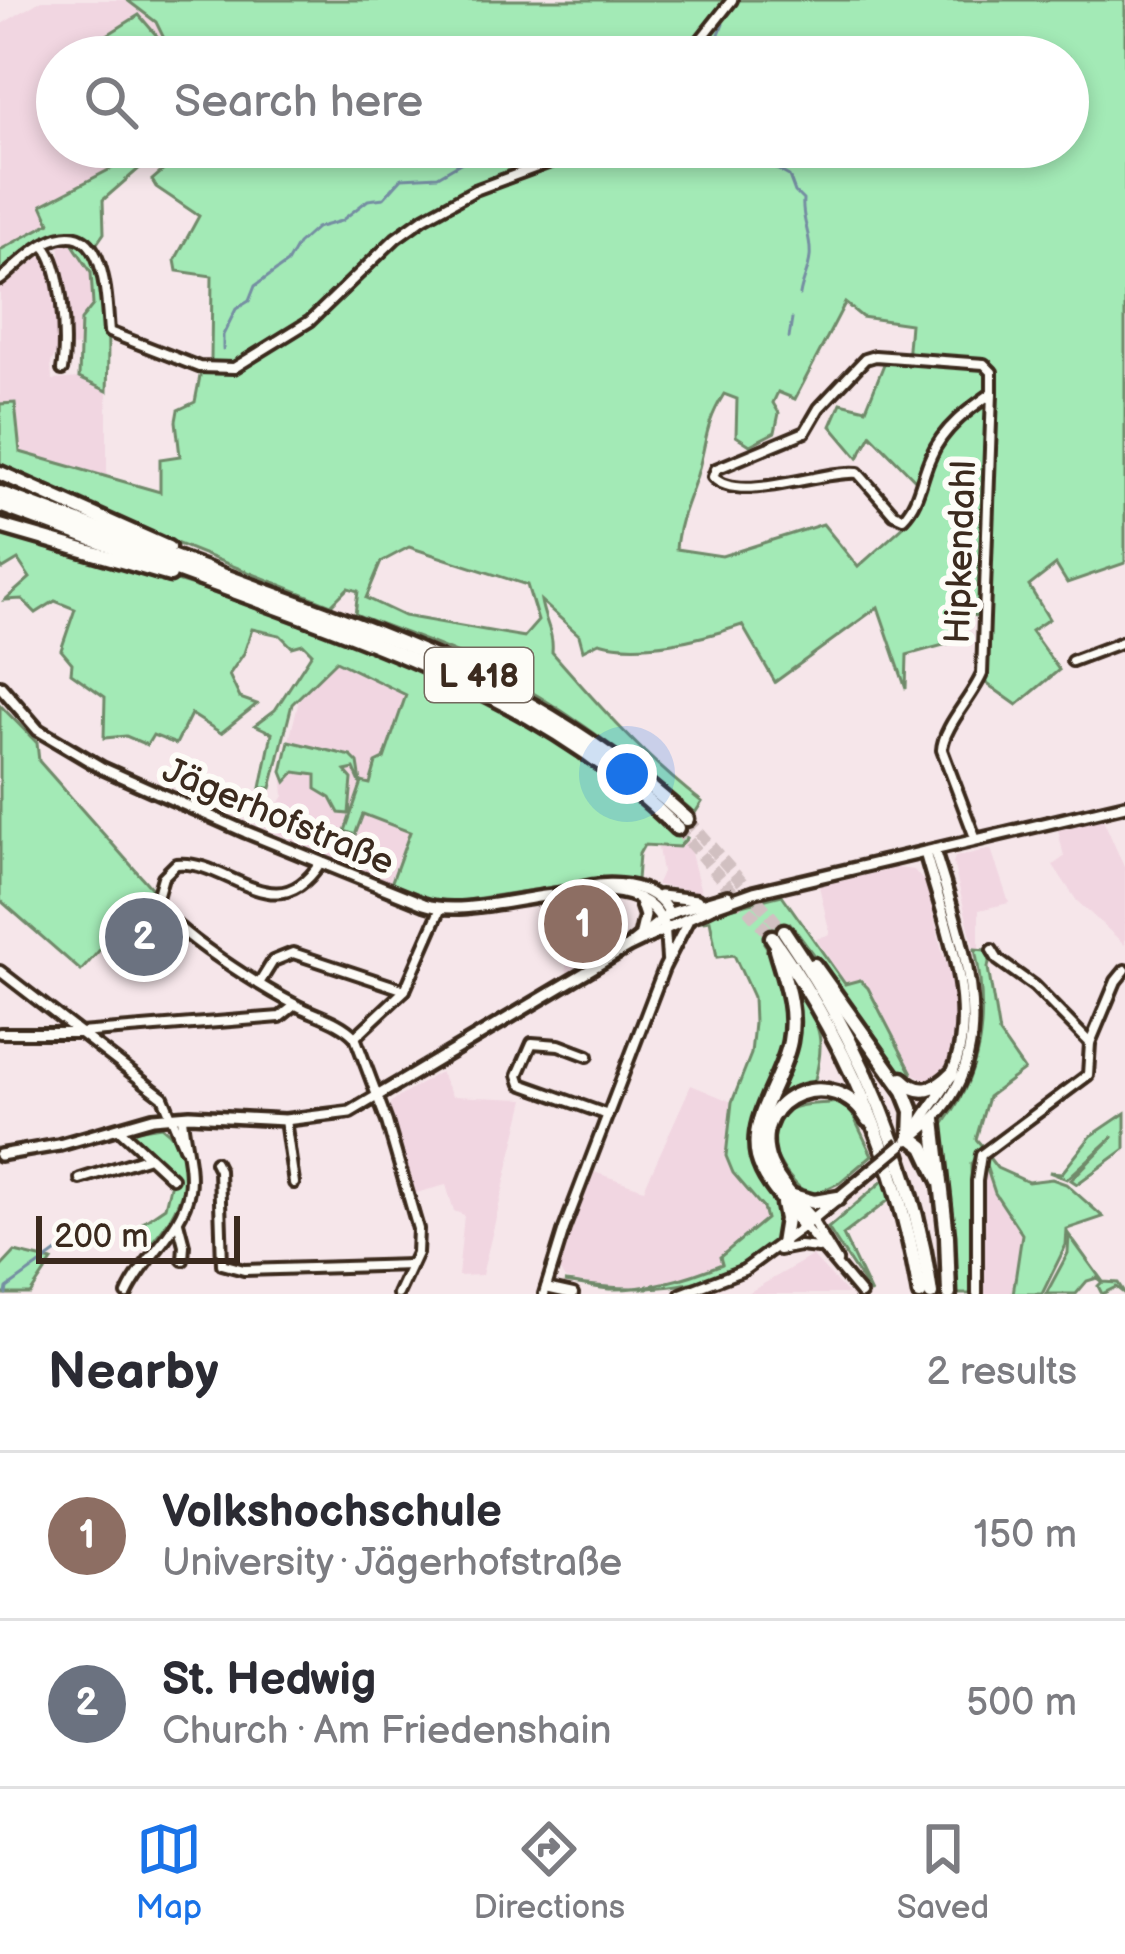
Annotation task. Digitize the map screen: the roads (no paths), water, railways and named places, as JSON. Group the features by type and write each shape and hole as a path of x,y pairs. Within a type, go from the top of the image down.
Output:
{"highway":[{"path":"0,473 162,544 201,573"},
{"name":"L 418","path":"0,493 201,573"},
{"name":"L 418","path":"0,505 434,655 499,685 602,749 682,824"},
{"path":"0,526 170,575 201,573"},
{"path":"778,934 830,983 888,1066 909,1100 907,1141 924,1147 940,1181"},
{"path":"778,934 839,1043 884,1147 920,1294"},
{"path":"778,934 790,994 791,1032 756,1141 761,1166 808,1223"},
{"path":"778,934 840,1020 873,1089 909,1188 931,1294"},
{"path":"888,1066 919,1090 936,1088 952,1074"},
{"path":"777,1248 787,1196 766,1146 775,1114 792,1096 822,1089 850,1098 884,1147"},
{"path":"934,1120 949,1294"},
{"path":"787,1196 808,1202 838,1198"}],"main road":[{"name":"Jägerhofstraße","path":"0,686 38,730 102,768 440,910 619,890 644,896 668,921"},
{"path":"644,936 644,896 708,900 754,892 1125,805"},
{"path":"937,877 955,845"},
{"path":"907,1141 952,1074 960,1048 962,1006 929,851"},
{"path":"898,858 937,877"},
{"path":"668,921 754,892"},
{"path":"0,1155 177,1116 285,1120 338,1115 378,1096 708,900"},
{"path":"808,1223 934,1120 965,1069 973,1002 945,912"}],"street":[{"path":"704,36 732,0"},
{"path":"0,280 43,245 73,238 98,255 110,332 199,367 234,368 310,321 396,238 424,218 475,190 535,168"},
{"path":"43,245 52,252 57,271 65,353 62,370"},
{"name":"Hipkendahl","path":"976,840 941,750 942,740 982,674 992,393 992,372 984,364 875,356 846,375 805,431 716,469 714,480 730,486 793,485 844,471 858,473 903,518 915,502 931,455 943,436 992,393"},
{"path":"1072,661 1125,641"},
{"path":"320,863 300,886 276,892 250,889 191,863 176,864 163,877 155,899 162,913 184,933 295,1005 346,1027 355,1037 418,1229 412,1265 398,1294"},
{"path":"355,1037 405,990 440,910"},
{"path":"573,1294 545,1291 669,954 691,916"},
{"path":"668,921 669,954"},
{"path":"644,936 659,942 669,954"},
{"path":"992,950 1090,1043"},
{"path":"260,982 273,961 293,953 405,990"},
{"path":"0,970 163,1097 177,1116 190,1189 178,1222 149,1255 127,1294"},
{"path":"977,1294 981,1155 1088,1075 1090,1043 1125,970"},
{"path":"0,1033 80,1034 280,1017 295,1005"},
{"path":"56,1034 59,1016"},
{"path":"588,1056 537,1042 526,1052 518,1076 521,1084 608,1115"},
{"path":"285,1120 293,1184"},
{"path":"117,1127 172,1178"},
{"path":"80,1179 148,1158"},
{"path":"215,1162 222,1264 244,1270 412,1265"},
{"path":"178,1222 184,1260"},
{"path":"681,1294 731,1277 808,1223"},
{"path":"808,1223 820,1249 841,1268"},
{"path":"808,1223 861,1294"},
{"path":"777,1248 820,1249"}],"waterway":[{"path":"720,36 723,24"},
{"path":"223,349 223,335 236,309 249,301 255,286 287,263 298,244 316,228 341,221 368,200 384,198 402,178 438,176 452,168"},
{"path":"775,168 789,176 803,200 810,257 800,295"},
{"path":"789,338 792,319"},
{"path":"61,1247 95,1251"},
{"path":"6,1294 7,1288 57,1252"}],"tunnel":[{"path":"687,819 784,931"},
{"path":"677,828 772,937"}],"place":[{"name":"Volkshochschule","path":"583,924"},
{"name":"St. Hedwig","path":"144,937"}]}
